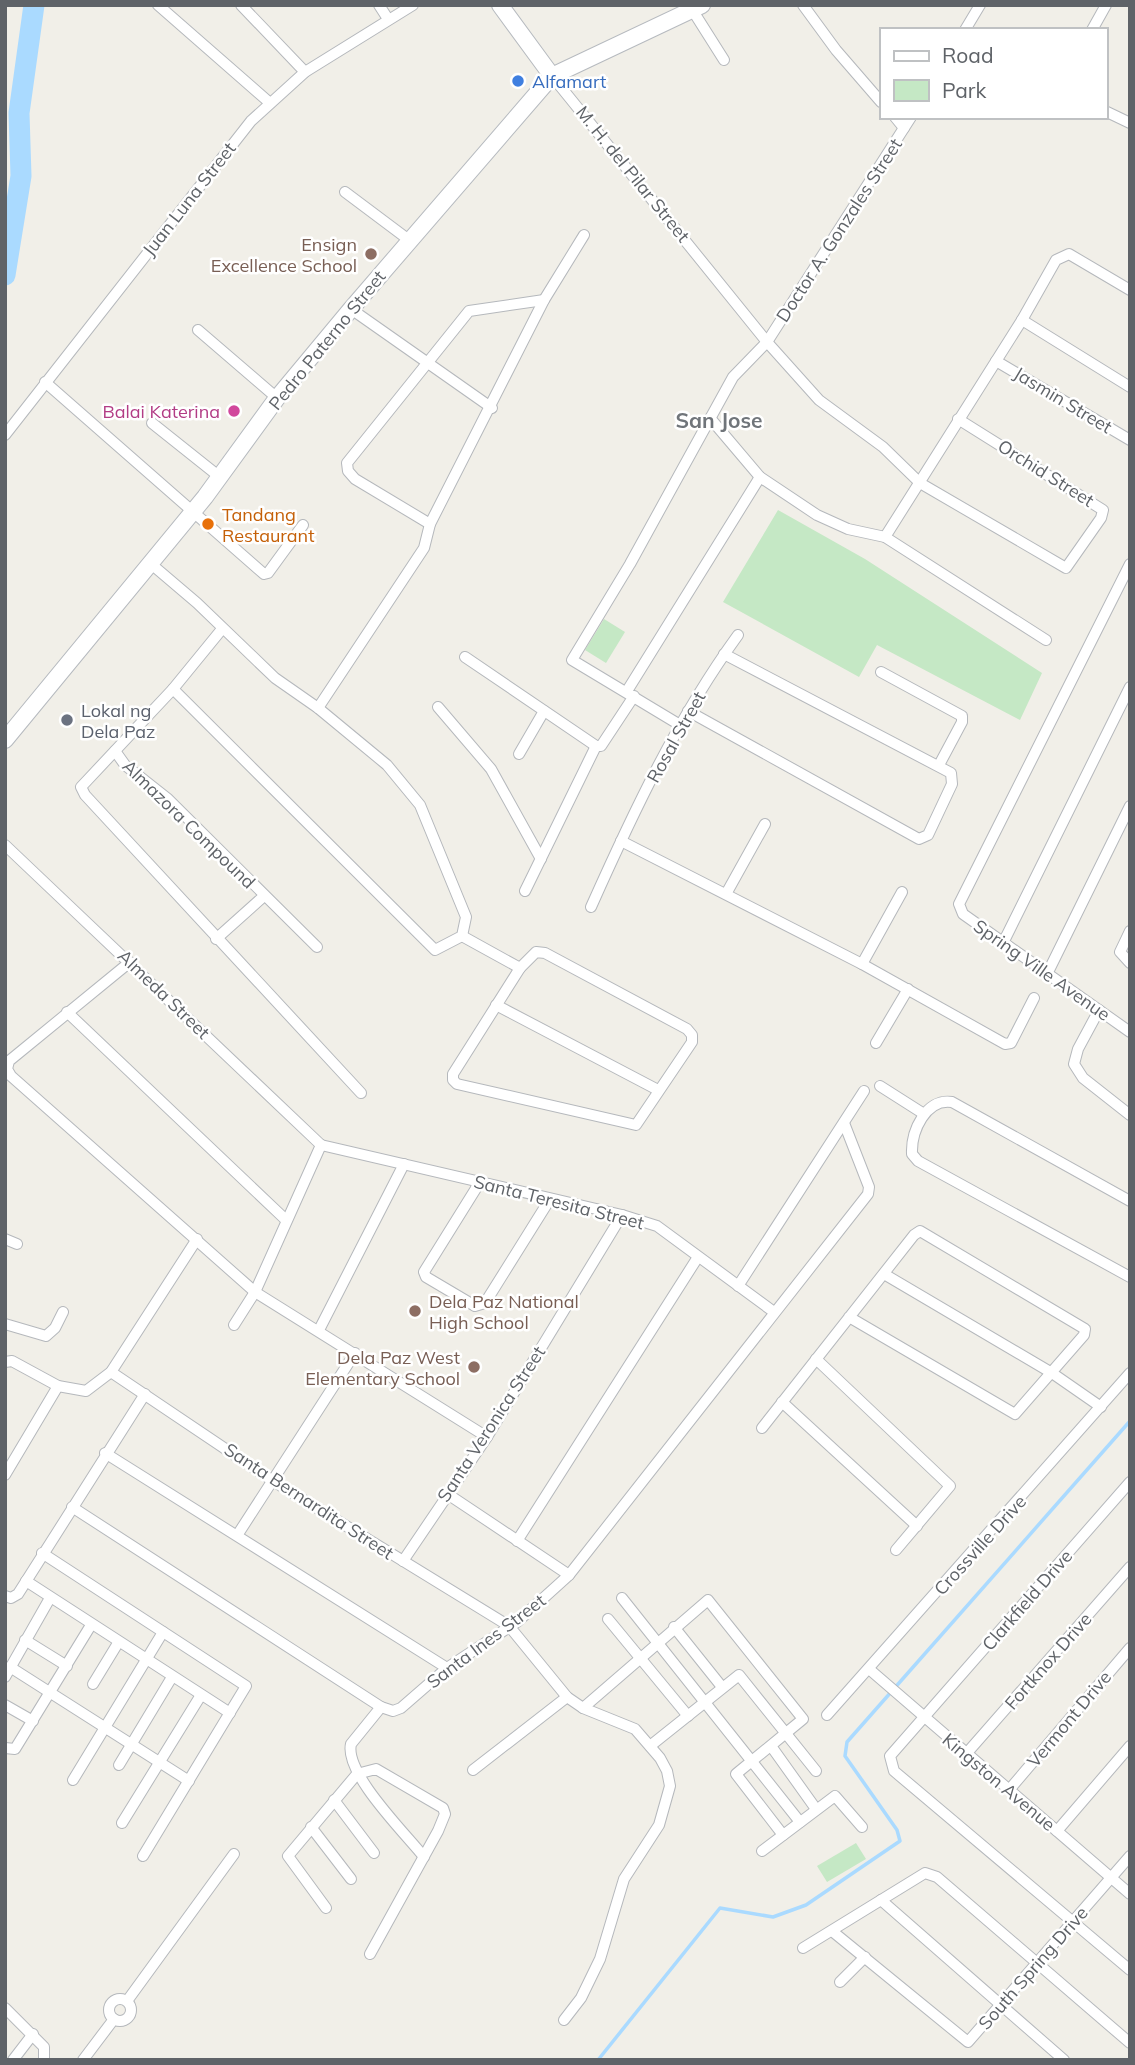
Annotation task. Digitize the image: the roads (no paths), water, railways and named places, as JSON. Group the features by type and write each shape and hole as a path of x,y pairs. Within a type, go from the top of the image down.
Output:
{"street":[{"path":"158,5 270,103"},
{"path":"241,5 305,72"},
{"path":"379,5 388,19"},
{"name":"Juan Luna Street","path":"5,435 239,135 305,72 413,5"},
{"name":"M. H. del Pilar Street","path":"500,5 552,76 767,342 819,400 883,447 920,483 1060,567"},
{"path":"803,5 835,50 880,101"},
{"path":"966,28 980,5"},
{"path":"1092,28 1106,5"},
{"path":"698,8 724,60"},
{"name":"Pedro Paterno Street","path":"5,740 193,512 277,398 409,240 552,76 698,8"},
{"path":"1107,112 1130,124"},
{"path":"897,119 904,128"},
{"name":"Doctor A. Gonzales Street","path":"631,693 572,660 630,564 733,377 767,342 910,119"},
{"path":"345,192 409,240"},
{"path":"318,708 424,548 430,524 492,408 544,300 584,235"},
{"path":"885,537 1062,255 1069,254 1130,290"},
{"path":"430,524 355,479 348,471 347,463 469,312 544,300"},
{"path":"351,309 492,408"},
{"path":"1023,320 1130,387"},
{"path":"198,330 277,398"},
{"name":"Jasmin Street","path":"996,361 1130,440"},
{"path":"45,382 264,574 268,573 303,526"},
{"path":"710,418 760,477 817,515 848,529 885,537 1046,640"},
{"name":"Orchid Street","path":"958,419 1095,502 1103,510 1072,561 1066,568 1060,567"},
{"path":"152,423 220,478"},
{"path":"465,657 596,746 601,746 760,477"},
{"path":"150,563 197,603 275,678 318,708 387,765 420,805 466,917 462,936"},
{"name":"Spring Ville Avenue","path":"1130,564 959,904 962,914 1130,1032"},
{"path":"222,629 173,689 86,778 81,787 85,795 216,939 361,1093"},
{"name":"Rosal Street","path":"591,907 680,725 738,635"},
{"path":"688,711 919,839 928,835 951,784 951,773 724,654"},
{"path":"881,672 962,716 962,722 939,765"},
{"path":"1003,943 1130,687"},
{"path":"173,689 435,950 462,936"},
{"path":"631,693 680,725"},
{"path":"438,707 491,769 541,859"},
{"path":"519,754 544,711"},
{"path":"526,891 596,746"},
{"name":"Almazora Compound","path":"115,751 125,765 168,799 317,947"},
{"path":"1048,972 1130,806"},
{"path":"726,894 765,824"},
{"path":"621,841 862,964 1009,1045 1034,998"},
{"name":"Almeda Street","path":"5,845 321,1145"},
{"path":"862,964 902,892"},
{"name":"Almazora Compound","path":"216,939 264,896"},
{"path":"1130,931 1120,952 1130,963"},
{"path":"462,936 520,968"},
{"path":"536,952 545,953 687,1029 692,1035 692,1042 636,1125 457,1084 453,1074 496,1005 520,968 536,952"},
{"path":"131,962 9,1061 7,1069 255,1292 486,1437"},
{"path":"876,1043 908,989"},
{"path":"496,1005 658,1090"},
{"path":"1099,1010 1078,1049 1074,1064 1083,1078 1130,1115"},
{"path":"68,1012 286,1220"},
{"path":"880,1086 925,1114"},
{"path":"738,1286 864,1091"},
{"path":"1130,1201 952,1102 932,1104 911,1145 912,1154 918,1161 1130,1277"},
{"name":"Santa Ines Street","path":"382,1707 393,1711 401,1708 447,1668 517,1622 569,1575 868,1194 869,1187 844,1124"},
{"path":"234,1325 255,1292 321,1145"},
{"name":"Santa Teresita Street","path":"321,1145 622,1215 657,1226 774,1312"},
{"path":"319,1330 404,1164"},
{"path":"480,1182 424,1272 426,1278 475,1306 485,1303 550,1199"},
{"name":"Santa Veronica Street","path":"403,1561 486,1437 622,1215"},
{"path":"762,1428 849,1317 884,1274 914,1235 920,1231 940,1240 1083,1325 1084,1335 1019,1411 1010,1413 849,1317"},
{"path":"5,1239 17,1244"},
{"path":"5,1362 12,1362 58,1385 86,1391 111,1372 197,1239"},
{"path":"517,1541 698,1257"},
{"path":"884,1274 1052,1373 1101,1407"},
{"path":"5,1324 46,1336 55,1328 63,1312"},
{"path":"238,1534 355,1353"},
{"path":"816,1359 950,1486 896,1550"},
{"name":"Santa Bernardita Street","path":"111,1372 273,1481 509,1626 568,1697 583,1708 635,1729 650,1746 667,1771 670,1786 659,1825 624,1879 600,1959 581,1998 564,2020"},
{"name":"Crossville Drive","path":"827,1715 870,1670 1130,1373"},
{"path":"5,1475 58,1385"},
{"path":"5,1596 16,1597 105,1453 145,1394"},
{"path":"782,1402 917,1526"},
{"path":"105,1453 238,1534 447,1668"},
{"name":"Clarkfield Drive","path":"1073,1921 894,1771 890,1756 1130,1482"},
{"path":"446,1493 569,1575"},
{"path":"72,1507 382,1707 349,1750 356,1774 424,1857"},
{"path":"42,1553 245,1685 143,1856"},
{"name":"Fortknox Drive","path":"966,1754 1130,1567"},
{"path":"26,1581 230,1713"},
{"path":"50,1598 8,1672 50,1693 189,1781"},
{"path":"622,1598 800,1822"},
{"path":"583,1708 708,1600 803,1719 737,1772 737,1777 783,1835"},
{"path":"608,1619 688,1716"},
{"path":"5,1748 15,1749 92,1625"},
{"path":"674,1627 722,1687"},
{"path":"73,1780 163,1632"},
{"path":"25,1640 66,1666"},
{"path":"93,1684 118,1643"},
{"name":"Vermont Drive","path":"1009,1790 1130,1648"},
{"name":"Kingston Avenue","path":"870,1670 1130,1894"},
{"path":"650,1746 722,1687 741,1676 816,1771"},
{"path":"120,1765 172,1677"},
{"path":"122,1823 201,1695"},
{"path":"473,1770 568,1697"},
{"path":"5,1704 33,1721"},
{"path":"771,1746 816,1809"},
{"path":"1057,1831 1130,1746"},
{"path":"326,1908 288,1856 356,1774 376,1769 443,1808 445,1814 424,1857 370,1954"},
{"path":"762,1851 835,1796 862,1827"},
{"path":"334,1800 374,1853"},
{"path":"311,1827 351,1879"},
{"path":"83,2060 114,2019 122,2021 129,2016 131,2008 127,2001 234,1854"},
{"name":"South Spring Drive","path":"832,1931 968,2042 1130,1856"},
{"path":"803,1948 925,1873 937,1877 1130,2043"},
{"path":"881,1900 1064,2060"},
{"path":"1073,1921 1130,1970"},
{"path":"839,1982 864,1957"},
{"path":"5,2008 44,2048 44,2060"},
{"path":"13,2060 33,2034"}],"waterway":[{"path":"5,275 21,176 19,113 34,5"},
{"path":"598,2060 720,1908 773,1917 806,1905 900,1841 897,1830 845,1756 847,1742 1130,1421"}],"place":[{"name":"Alfamart","path":"518,81"},
{"name":"Ensign Excellence School","path":"371,254"},
{"name":"Balai Katerina","path":"234,411"},
{"name":"Tandang Restaurant","path":"208,524"},
{"name":"Lokal ng Dela Paz","path":"67,720"},
{"name":"Dela Paz National High School","path":"415,1311"},
{"name":"Dela Paz West Elementary School","path":"474,1367"}],"district":[{"name":"San Jose","path":"719,420"}]}
